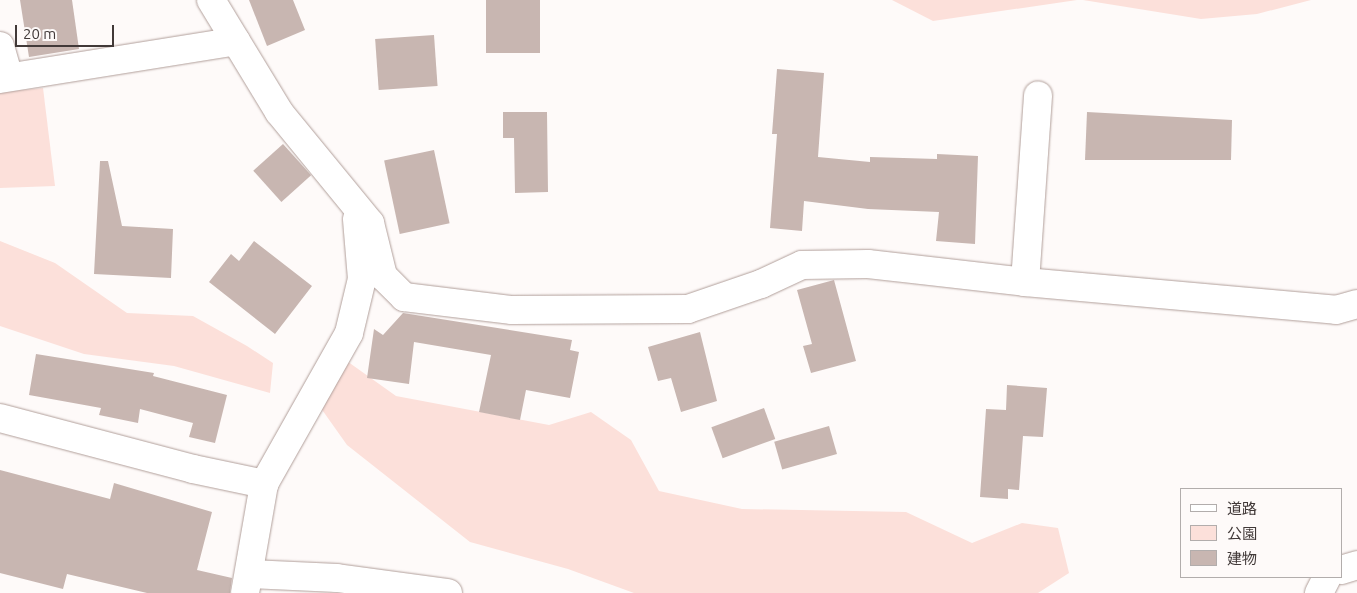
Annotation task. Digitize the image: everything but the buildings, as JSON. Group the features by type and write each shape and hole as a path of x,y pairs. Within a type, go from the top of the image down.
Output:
{"street":[{"path":"211,0 279,112 357,210 370,223 383,276 404,297 512,310 688,309 802,265 868,264 1025,282 1336,310 1357,304"},
{"path":"0,46 4,78 236,41"},
{"path":"1025,282 1038,95"},
{"path":"357,210 356,243 362,279 349,333 264,484 247,583 337,578 448,593"},
{"path":"0,418 193,469 264,484"},
{"path":"1342,570 1357,566"},
{"path":"1319,593 1326,578"}],"green space":[{"path":"892,0 1077,0 933,21"},
{"path":"1083,0 1311,0 1257,14 1201,19"},
{"path":"43,88 55,186 0,188 0,92"},
{"path":"0,241 55,263 127,313 193,316 247,346 273,363 270,393 174,366 84,354 0,326"},
{"path":"337,354 396,396 549,425 591,412 631,440 659,491 742,509 906,512 972,543 1022,523 1058,528 1069,573 1038,593 634,593 568,569 470,542 347,445 313,397"}]}
